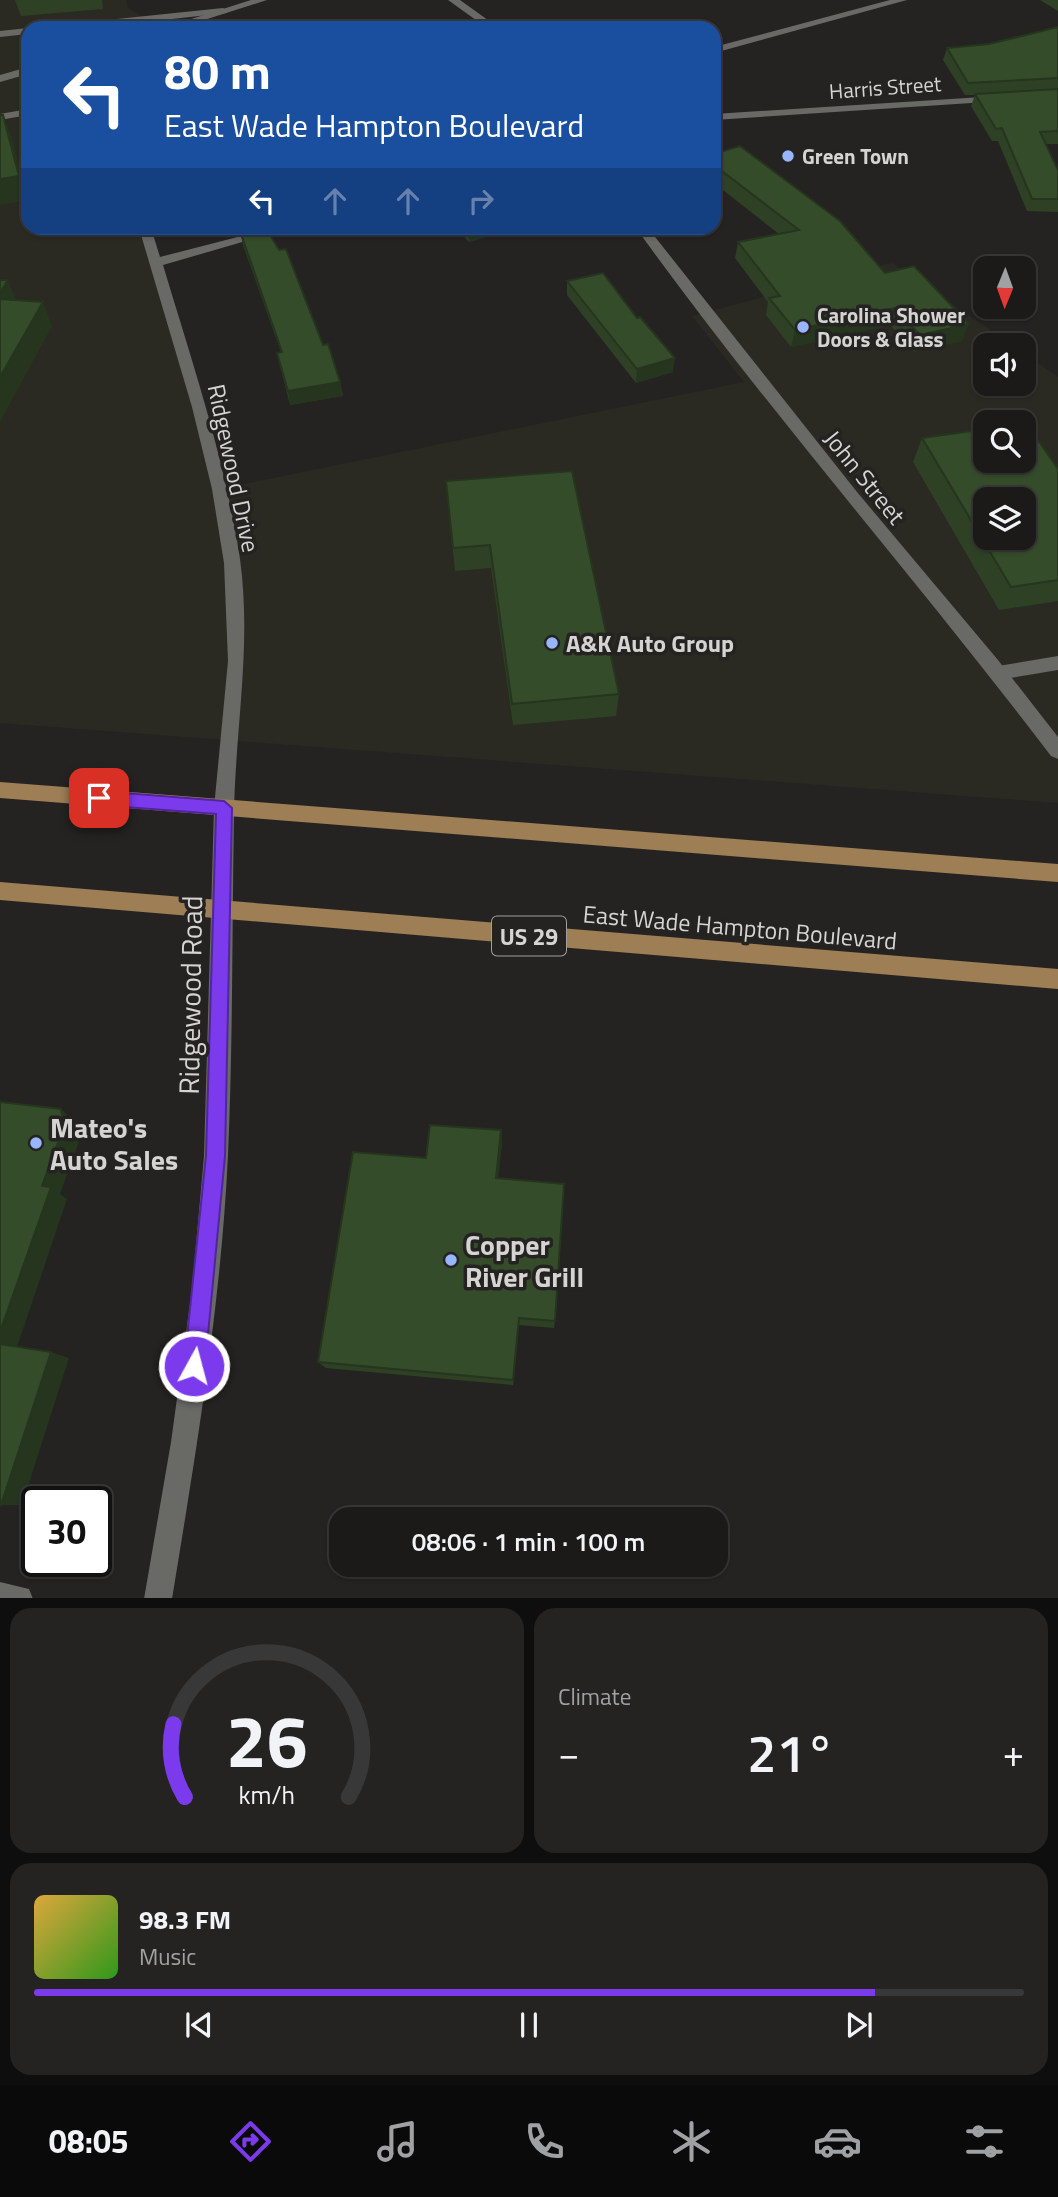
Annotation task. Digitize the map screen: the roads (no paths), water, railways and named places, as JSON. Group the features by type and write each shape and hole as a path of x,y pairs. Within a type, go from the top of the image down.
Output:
{"main road":[{"path":"0,790 1058,873"},
{"name":"East Wade Hampton Boulevard","path":"0,891 1058,979"}],"street":[{"path":"191,21 262,0"},
{"path":"453,0 484,21"},
{"path":"721,48 902,0"},
{"path":"127,21 223,11"},
{"path":"0,34 21,33"},
{"path":"0,79 21,73"},
{"name":"Harris Street","path":"721,117 1017,98"},
{"path":"0,117 21,113"},
{"name":"Ridgewood Drive","path":"147,235 220,489 232,563 237,661 224,808"},
{"path":"157,262 259,235"},
{"name":"John Street","path":"647,235 851,496 998,673 1058,751"},
{"path":"998,673 1058,663"},
{"name":"Ridgewood Road","path":"158,1598 184,1442 204,1289 216,1156 224,808"},
{"path":"0,1596 19,1598"}],"place":[{"name":"Green Town","path":"788,156"},
{"name":"Carolina Shower Doors & Glass","path":"803,327"},
{"name":"A&K Auto Group","path":"552,643"},
{"name":"Mateo's Auto Sales","path":"36,1143"},
{"name":"Copper River Grill","path":"451,1260"}]}
